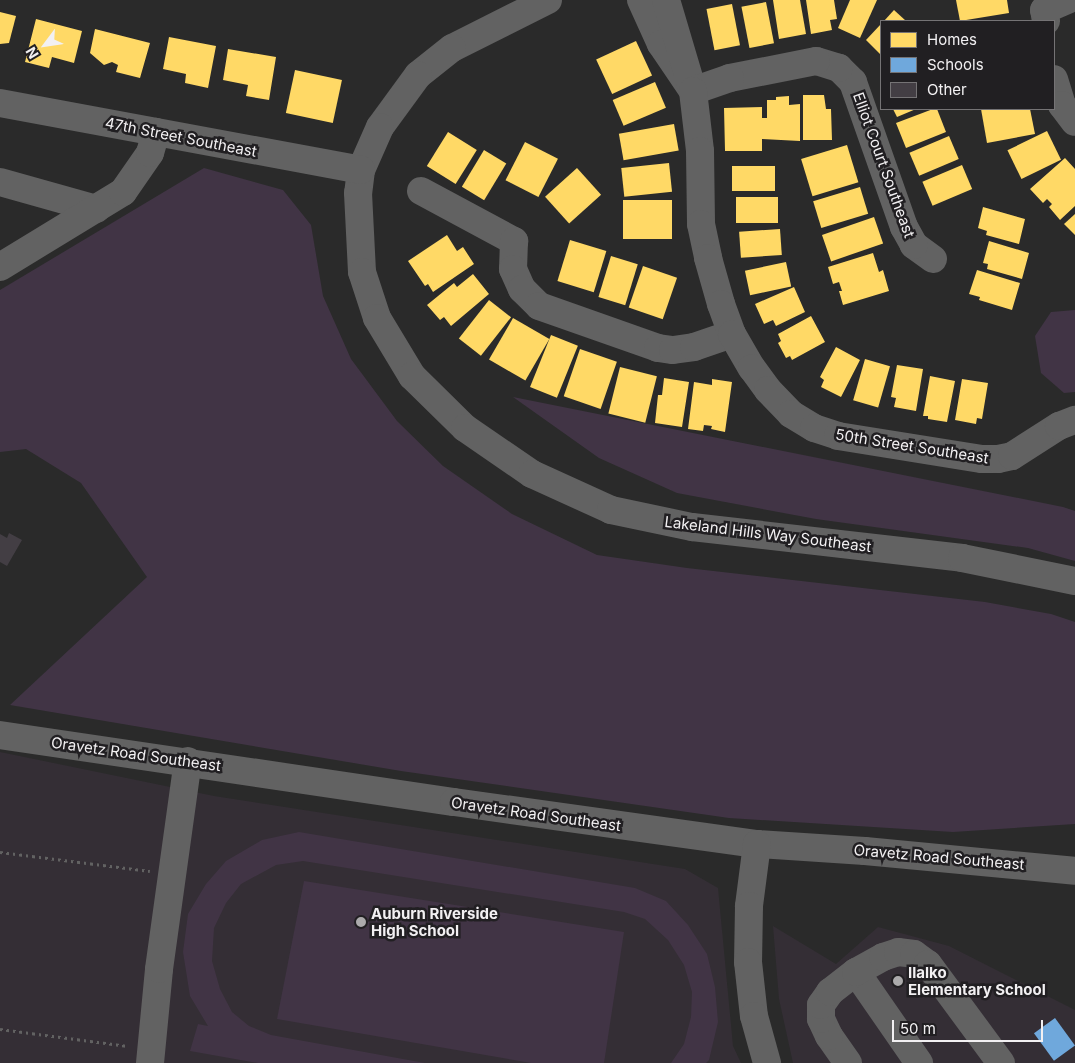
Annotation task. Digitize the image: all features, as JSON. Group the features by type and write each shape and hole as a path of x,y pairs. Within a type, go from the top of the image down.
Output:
{"street":[{"name":"Lakeland Hills Way Southeast","path":"548,0 452,48 418,75 380,127 361,170 358,193 362,272 377,318 412,376 465,428 532,474 611,510 692,527 962,558 1075,581"},
{"name":"50th Street Southeast","path":"641,0 661,44 693,91"},
{"name":"50th Street Southeast","path":"666,0 693,91 700,151 701,224 708,258 732,334 768,390 791,414 814,428 838,436 982,459 998,459 1012,456 1059,426 1075,420"},
{"name":"Elliot Court Southeast","path":"693,91 730,78 816,61 839,68 853,82 904,228 914,246 933,259"},
{"path":"1055,82 1062,105 1075,122"},
{"name":"47th Street Southeast","path":"0,103 361,170"},
{"path":"0,267 123,192 150,153 156,132"},
{"path":"0,182 96,209"},
{"path":"421,191 514,241 514,269 522,289 539,306 658,348 673,350 694,347 732,334"},
{"name":"Oravetz Road Southeast","path":"0,735 188,761 454,802 756,844 874,852 1075,871"},
{"path":"151,1056 159,969 188,761"},
{"path":"756,844 750,906 748,962 754,1016 767,1063"},
{"path":"848,1063 821,1019 821,1005 830,992 856,972 883,957 898,952 914,954 928,964 944,983 1001,1063"},
{"path":"856,972 920,1063"}],"path":[{"path":"0,852 172,873"},
{"path":"0,1029 151,1056"}],"shaded area":[{"path":"204,168 283,190 311,225 323,296 351,359 397,421 443,466 512,514 597,555 687,568 985,602 1051,614 1075,622 1075,824 953,832 729,818 401,771 10,705 147,577 81,483 26,449 0,452 0,290"},
{"path":"1075,310 1075,392 1064,393 1041,373 1035,336 1051,312"},
{"path":"513,397 1063,507 1075,511 1075,561 1028,548 816,519 677,493 599,458"},
{"name":"Auburn Riverside High School","path":"0,752 214,796 685,869 718,888 733,1046 741,1063 0,1063"},
{"path":"299,832 635,888 666,901 688,925 707,954 715,987 718,1022 709,1060 706,1063 671,1063 684,1044 691,1017 692,992 684,965 668,940 645,919 624,912 303,861 276,865 241,884 226,903 214,928 212,961 220,989 232,1012 249,1026 271,1035 425,1063 258,1063 190,1051 198,1024 208,1026 190,996 183,952 188,914 206,884 226,861 262,840"},
{"path":"304,881 624,932 604,1063 531,1063 277,1019"},
{"name":"Ilalko Elementary School","path":"773,926 836,964 878,927 949,946 1075,1010 1075,1063 793,1063 779,999"}],"building: Homes":[{"path":"773,0 800,0 806,34 779,39"},
{"path":"806,0 834,0 837,19 830,20 832,30 811,34"},
{"path":"850,0 877,0 860,38 838,28"},
{"path":"956,0 1007,0 1009,13 960,20"},
{"path":"766,2 774,43 749,48 741,7"},
{"path":"732,4 740,45 714,50 706,9"},
{"path":"894,10 905,20 885,20"},
{"path":"0,12 16,16 9,43 0,44"},
{"path":"36,19 82,31 74,63 52,57 49,68 25,62"},
{"path":"880,25 880,54 866,40"},
{"path":"95,29 150,43 140,78 116,72 118,65 112,62 104,65 90,53"},
{"path":"169,37 216,46 208,88 185,83 186,74 163,69"},
{"path":"636,41 652,75 612,94 596,60"},
{"path":"228,49 276,57 269,100 246,96 248,85 223,80"},
{"path":"295,70 342,80 333,123 286,113"},
{"path":"655,82 666,108 624,126 613,100"},
{"path":"803,95 824,95 826,109 831,109 832,140 803,140"},
{"path":"789,96 789,105 800,104 800,141 762,139 762,151 725,151 724,108 762,107 762,118 767,118 767,100 776,100 776,97"},
{"path":"894,110 914,110 897,117"},
{"path":"930,110 937,110 946,132 906,148 896,123"},
{"path":"981,110 1030,110 1035,134 987,143"},
{"path":"674,124 679,151 624,160 619,134"},
{"path":"1047,131 1061,160 1021,179 1007,150"},
{"path":"448,132 477,150 456,184 427,166"},
{"path":"949,136 959,159 919,176 909,153"},
{"path":"525,142 558,159 538,197 505,180"},
{"path":"847,145 858,182 812,196 801,159"},
{"path":"484,150 506,163 484,200 462,187"},
{"path":"1065,158 1075,169 1075,206 1060,220 1049,207 1052,204 1047,199 1043,203 1030,189"},
{"path":"669,163 672,192 624,197 621,168"},
{"path":"962,165 972,189 933,206 922,182"},
{"path":"732,166 775,166 775,191 732,191"},
{"path":"577,168 601,195 569,224 545,197"},
{"path":"860,187 868,214 821,228 813,201"},
{"path":"736,197 778,197 778,223 736,223"},
{"path":"623,200 672,200 672,239 623,239"},
{"path":"983,207 1025,219 1019,244 986,235 987,231 978,228"},
{"path":"1075,214 1075,235 1064,224"},
{"path":"874,217 883,243 831,261 822,235"},
{"path":"780,229 782,255 741,258 739,232"},
{"path":"447,235 457,251 463,247 474,264 433,292 428,284 425,286 408,261"},
{"path":"570,240 606,251 594,292 557,281"},
{"path":"989,241 1029,253 1022,279 987,269 988,264 983,263"},
{"path":"873,253 879,272 883,270 889,291 843,305 839,291 842,291 839,282 833,284 828,267"},
{"path":"611,256 638,264 625,305 598,297"},
{"path":"786,262 791,286 750,295 745,271"},
{"path":"643,266 677,278 663,319 629,308"},
{"path":"977,270 1020,283 1012,310 979,300 980,297 969,294"},
{"path":"473,274 489,294 451,326 444,317 440,320 427,305 454,283 457,287"},
{"path":"794,287 805,312 776,326 773,320 764,324 755,304"},
{"path":"489,300 511,317 481,356 459,339"},
{"path":"811,316 825,342 792,360 790,356 786,358 778,343 781,341 778,334"},
{"path":"513,318 549,339 525,381 489,360"},
{"path":"551,335 578,346 557,398 530,387"},
{"path":"836,347 860,360 841,397 821,387 824,380 820,377"},
{"path":"580,349 617,362 601,409 564,396"},
{"path":"865,359 890,366 878,408 853,400"},
{"path":"897,365 923,369 916,411 894,407 896,398 891,397"},
{"path":"620,367 657,376 645,423 608,414"},
{"path":"930,376 955,381 947,422 928,419 928,416 923,416"},
{"path":"664,378 689,382 682,427 655,423 658,395 662,395"},
{"path":"712,379 732,382 725,432 711,429 712,426 704,425 703,431 688,429 694,382 712,385"},
{"path":"962,379 988,383 982,419 977,418 976,424 955,420"}],"building: Schools":[{"path":"1055,1018 1075,1046 1054,1061 1034,1033"}],"building: Other":[{"path":"9,533 22,540 7,566 0,562 0,534 7,538"}],"place":[{"name":"Auburn Riverside High School","path":"361,922"},
{"name":"Ilalko Elementary School","path":"898,981"}]}
